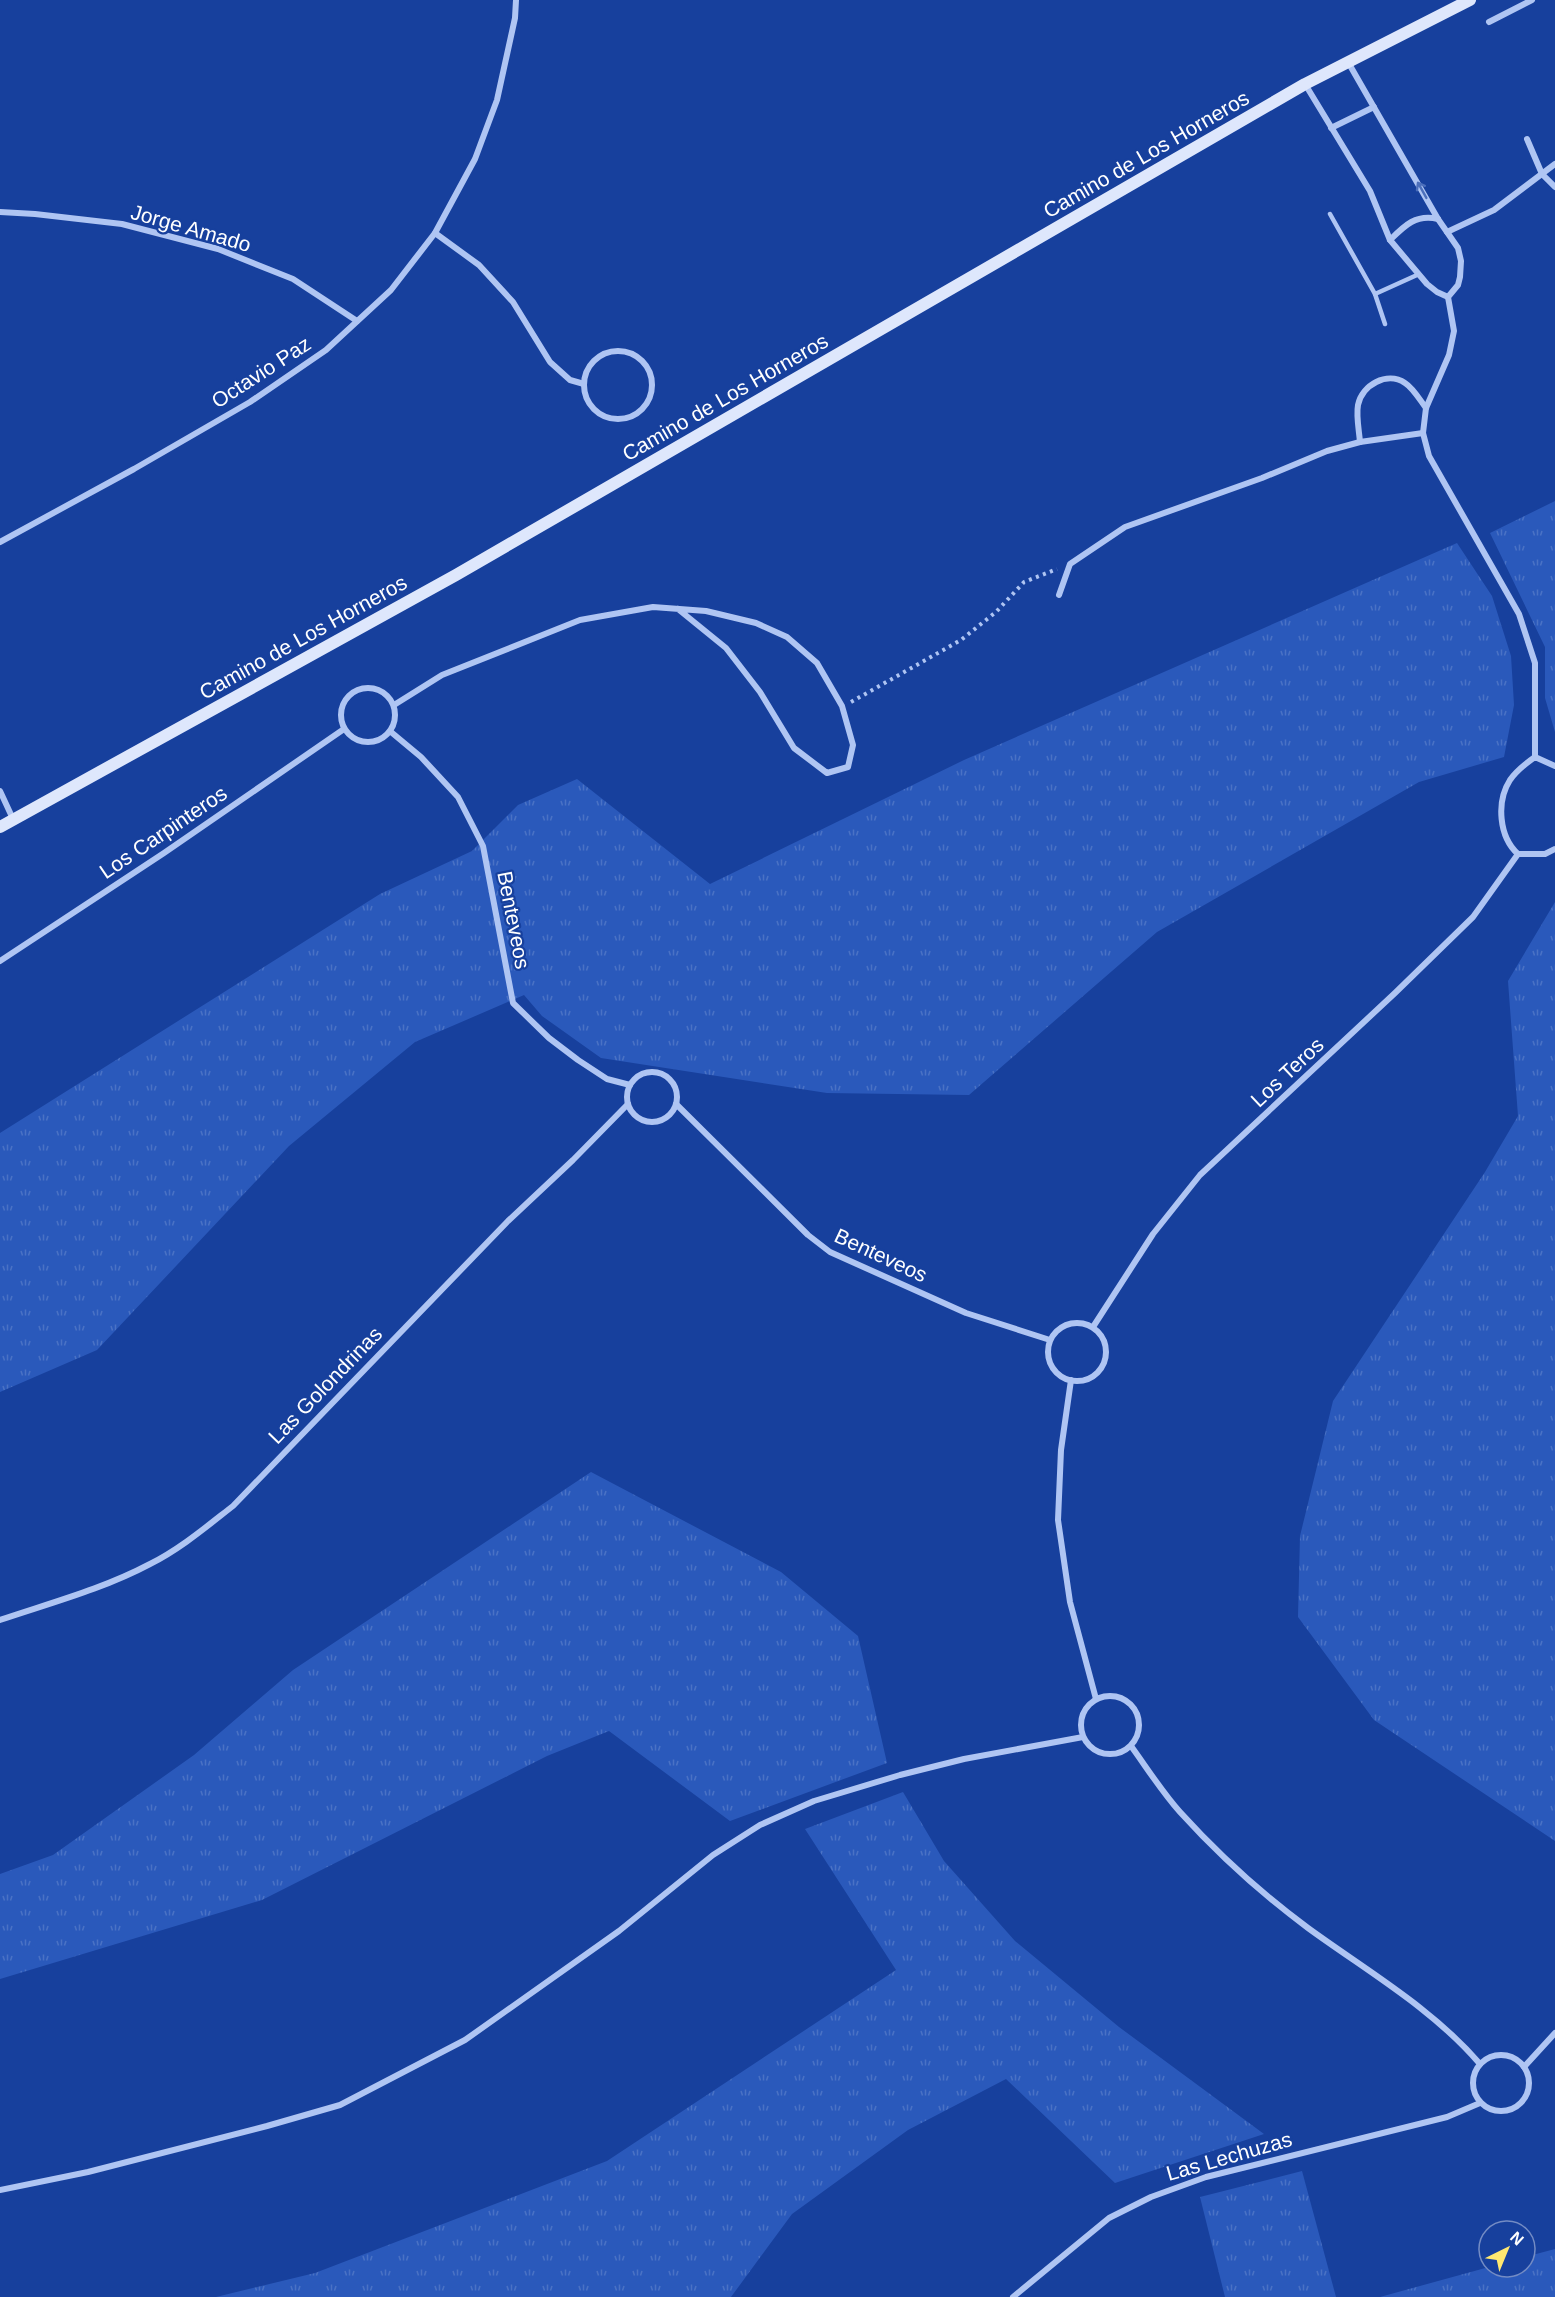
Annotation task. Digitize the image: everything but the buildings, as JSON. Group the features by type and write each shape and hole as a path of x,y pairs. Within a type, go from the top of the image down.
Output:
{"street":[{"name":"Octavio Paz","path":"0,542 250,402 326,350 391,290 435,233 475,159 497,100 515,18 516,0"},
{"name":"Camino de Los Horneros","path":"0,827 456,575 1305,84 1470,0"},
{"path":"1489,22 1532,0"},
{"path":"1348,62 1438,219 1458,248 1461,261 1458,285 1448,297 1454,331 1449,355 1426,408 1423,433 1429,456 1519,614 1535,663 1535,757"},
{"path":"1305,84 1370,191 1390,240 1418,274 1437,292 1448,297"},
{"path":"1331,128 1374,107"},
{"path":"1527,139 1542,174 1555,187"},
{"path":"1447,231 1494,210 1555,164"},
{"name":"Jorge Amado","path":"0,212 122,224 218,249 293,279 357,321"},
{"path":"1390,240 1408,222 1417,218 1428,216 1438,219"},
{"path":"435,233 479,265 513,302 550,362 570,380 584,384"},
{"path":"621,351 641,360 652,379 652,390 641,410 621,419 610,418 599,413 591,405 584,384 586,373 592,363 600,356 621,351"},
{"path":"1360,442 1358,407 1360,397 1366,388 1375,382 1396,379 1406,383 1426,408"},
{"path":"1059,595 1070,564 1125,527 1262,478 1328,451 1360,442 1423,433"},
{"path":"394,705 442,675 580,620 653,607 706,611 746,621 787,637 817,663 842,706 853,745 848,767 827,773 794,748 760,692 726,648 678,609"},
{"path":"365,687 383,691 394,705 395,723 391,732 384,738 367,743 350,736 344,729 341,711 349,695 356,690 365,687"},
{"name":"Los Carpinteros","path":"0,961 164,853 344,729"},
{"name":"Benteveos","path":"391,732 421,757 458,797 483,846 513,1003 549,1038 607,1079 630,1085 642,1075 657,1073 671,1081 677,1095 676,1104 807,1234 830,1252 966,1313 1050,1340"},
{"path":"1535,757 1555,766"},
{"path":"1535,757 1521,766 1510,780 1502,796 1502,825 1509,846 1518,854 1545,854 1555,849"},
{"path":"0,791 14,819"},
{"name":"Los Teros","path":"1093,1327 1153,1234 1200,1175 1473,917 1518,854"},
{"path":"630,1085 628,1104 637,1117 652,1122 668,1117 676,1104"},
{"name":"Las Golondrinas","path":"0,1620 108,1583 150,1564 187,1542 232,1506 508,1221 628,1104"},
{"path":"1077,1322 1093,1327 1105,1341 1106,1359 1102,1367 1089,1379 1071,1380 1061,1376 1054,1369 1050,1360 1048,1350 1050,1340 1055,1333 1068,1324 1077,1322"},
{"path":"1071,1380 1061,1450 1058,1520 1070,1602 1096,1699"},
{"path":"1114,1696 1131,1704 1136,1712 1139,1730 1131,1746 1123,1752 1105,1754 1088,1745 1083,1737 1081,1720 1089,1704 1096,1699 1114,1696"},
{"path":"0,2190 88,2172 340,2105 465,2040 619,1931 713,1855 760,1825 814,1801 900,1775 964,1759 1083,1737"},
{"path":"1131,1746 1179,1811 1241,1874 1308,1928 1416,2004 1463,2044 1480,2064"},
{"path":"1524,2067 1555,2032"},
{"path":"1498,2055 1516,2060 1524,2067 1529,2085 1522,2102 1515,2108 1497,2111 1480,2103 1473,2088 1475,2071 1480,2064 1498,2055"},
{"name":"Las Lechuzas","path":"1013,2297 1109,2218 1151,2197 1206,2177 1447,2117 1480,2103"}],"lane":[{"path":"1330,214 1376,294 1385,324"},
{"path":"1376,294 1418,274"}],"path":[{"path":"842,706 961,640 996,612 1024,582 1070,564"}],"green space":[{"path":"1555,501 1555,732 1545,698 1545,647 1490,533"},
{"path":"1457,543 1492,596 1511,656 1514,705 1504,757 1419,782 1157,932 969,1095 827,1093 601,1058 542,1016 524,995 415,1042 289,1146 97,1350 0,1392 0,1133 380,894 472,851 518,805 577,779 710,884 964,760"},
{"path":"1555,902 1555,1841 1374,1720 1298,1617 1300,1536 1333,1401 1485,1172 1518,1116 1508,981"},
{"path":"591,1472 781,1572 858,1636 887,1763 730,1821 609,1731 547,1756 262,1900 0,1979 0,1874 53,1855 194,1755 293,1670"},
{"path":"903,1792 944,1861 1015,1941 1119,2027 1264,2134 1115,2183 1006,2079 908,2130 792,2214 731,2297 216,2297 315,2273 607,2161 896,1970 805,1829"},
{"path":"1302,2171 1336,2297 1225,2297 1200,2197"},
{"path":"1555,2249 1555,2297 1380,2297 1477,2270 1477,2279 1537,2279 1537,2254"}]}
